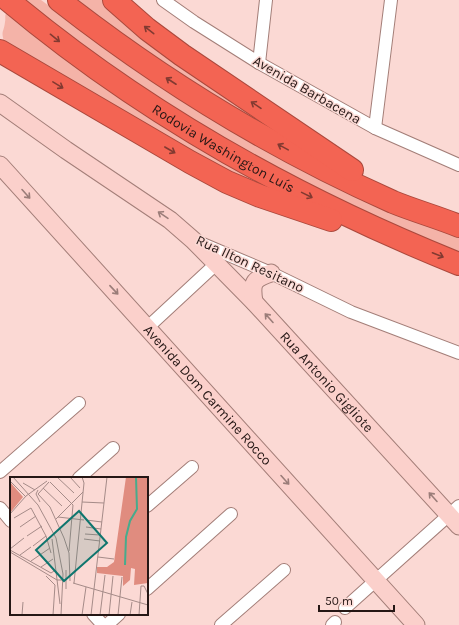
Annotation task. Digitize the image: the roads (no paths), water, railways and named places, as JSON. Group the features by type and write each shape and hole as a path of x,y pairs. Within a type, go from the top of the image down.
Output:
{"highway":[{"path":"59,0 98,31 182,88 298,156 395,202 452,223"},
{"path":"114,0 147,29 182,55 360,175 452,223"},
{"name":"Rodovia Washington Luís","path":"16,7 61,43 141,100 227,153 265,174 366,224 459,264"},
{"path":"0,51 227,182 260,196 408,243"}],"street":[{"name":"Avenida Barbacena","path":"163,0 194,22 259,63 375,128 459,165"},
{"path":"259,63 266,0"},
{"path":"375,128 391,0"},
{"path":"0,9 16,7"},
{"name":"Rua Ilton Resitano","path":"0,103 66,150 170,220 193,240 271,273 351,312 459,353"},
{"name":"Avenida Dom Carmine Rocco","path":"0,165 416,625"},
{"name":"Rua Antonio Gigliote","path":"193,240 254,302 456,515"},
{"path":"148,327 217,264"},
{"path":"254,302 252,292 253,284 260,276 271,273"},
{"path":"0,472 78,403"},
{"path":"80,477 113,448"},
{"path":"148,505 192,467"},
{"path":"0,508 10,520"},
{"path":"148,588 231,514"},
{"path":"345,608 456,515"},
{"path":"221,625 284,570"},
{"path":"94,615 102,625"},
{"path":"107,625 118,615"}]}
